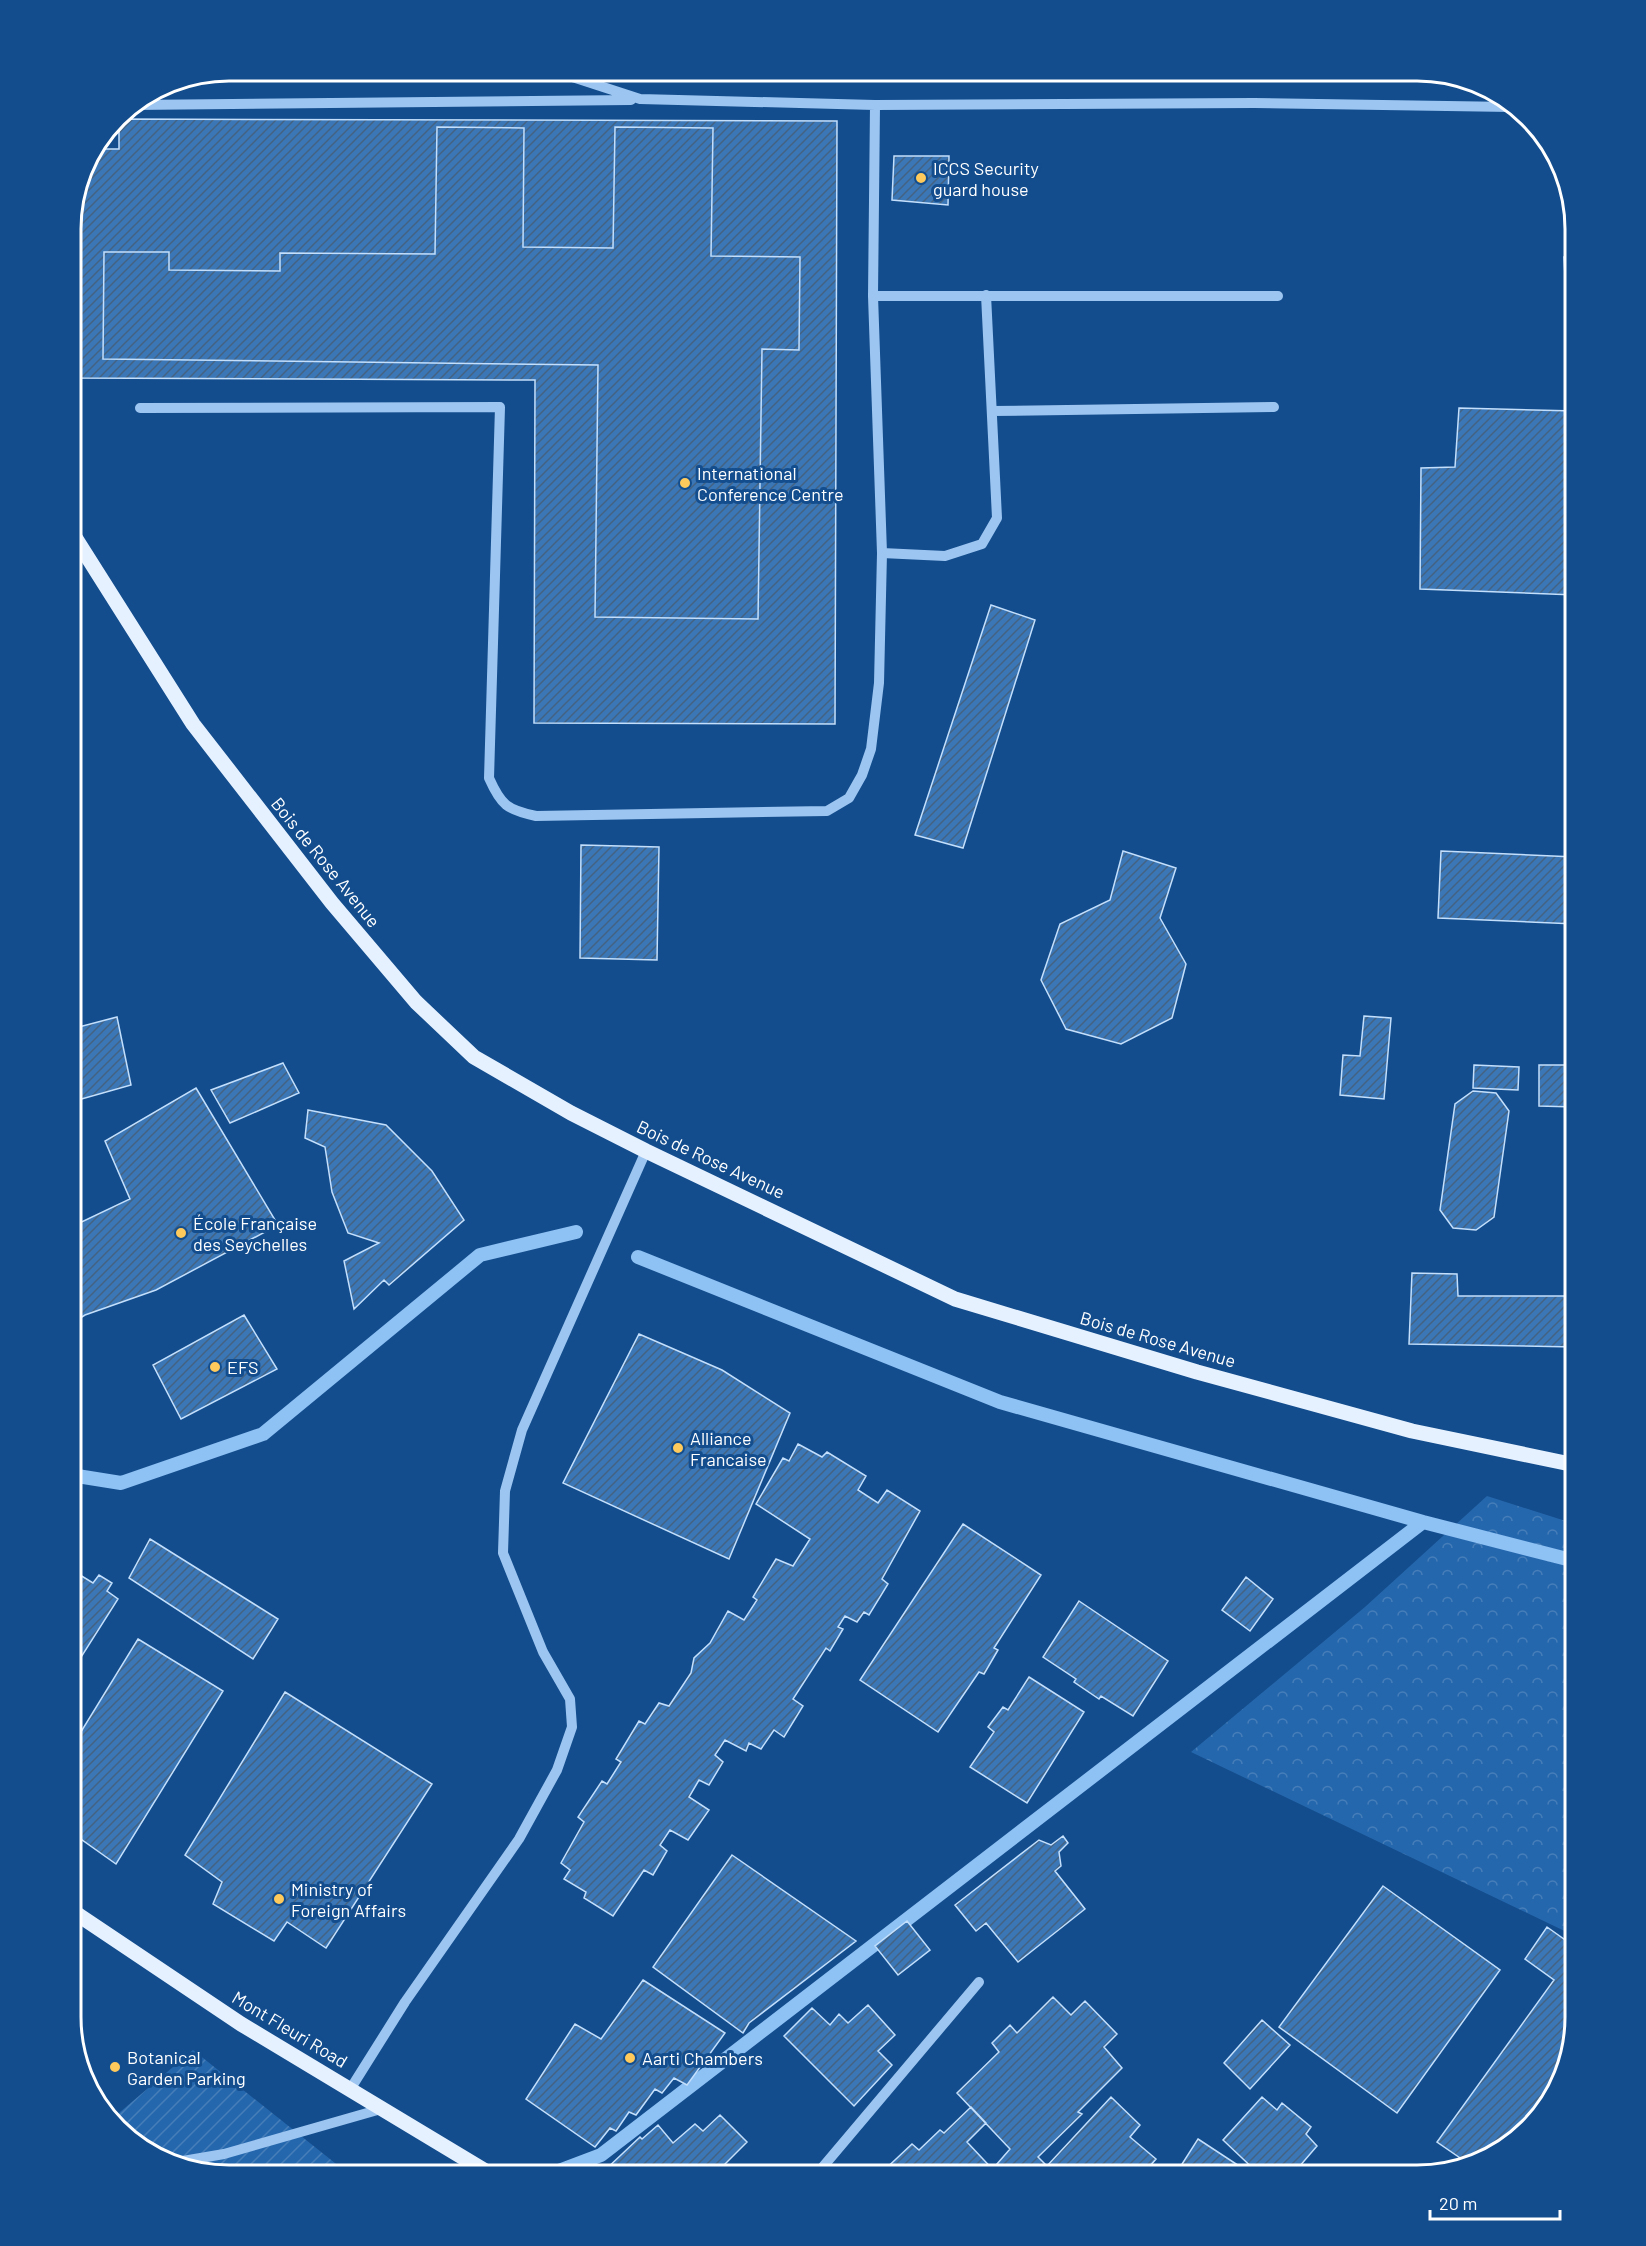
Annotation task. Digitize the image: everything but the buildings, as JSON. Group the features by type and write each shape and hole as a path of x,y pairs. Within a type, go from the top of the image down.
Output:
{"main road":[{"name":"Bois de Rose Avenue","path":"81,547 193,724 332,903 416,1002 474,1057 571,1113 646,1151 955,1299 1197,1372 1401,1428 1565,1463"},
{"name":"Mont Fleuri Road","path":"81,1917 241,2024 351,2088 381,2109 475,2165"}],"street":[{"path":"585,81 640,99"},
{"path":"149,105 640,99 875,105 1254,103 1500,107"},
{"path":"140,408 500,406 489,778 499,799 513,811 536,816 826,811 849,798 862,775 871,749 879,683 882,553 873,296 875,105"},
{"path":"882,553 945,556 982,544 997,518 986,295"},
{"path":"873,296 1278,296"},
{"path":"992,411 1274,407"},
{"path":"351,2088 405,2002 519,1839 557,1770 572,1727 570,1700 543,1652 504,1553 505,1491 522,1430 646,1151"},
{"path":"824,2165 979,1982"},
{"path":"191,2160 224,2154 381,2109"}],"green space":[{"path":"1487,1496 1565,1521 1565,1931 1191,1752 1365,1607"},
{"path":"193,2050 337,2165 220,2165 200,2162 164,2150 139,2134 118,2114"}],"waterway":[{"path":"81,1477 121,1483 263,1434 480,1255 576,1232"},
{"path":"638,1257 1000,1402 1423,1522 1565,1558"},
{"path":"575,2165 601,2155 1423,1522"}],"place":[{"name":"ICCS Security guard house","path":"921,178"},
{"name":"International Conference Centre","path":"685,483"},
{"name":"École Française des Seychelles","path":"181,1233"},
{"name":"EFS","path":"215,1367"},
{"name":"Alliance Francaise","path":"678,1448"},
{"name":"Ministry of Foreign Affairs","path":"279,1899"},
{"name":"Aarti Chambers","path":"630,2058"},
{"name":"Botanical Garden Parking","path":"115,2067"}]}
